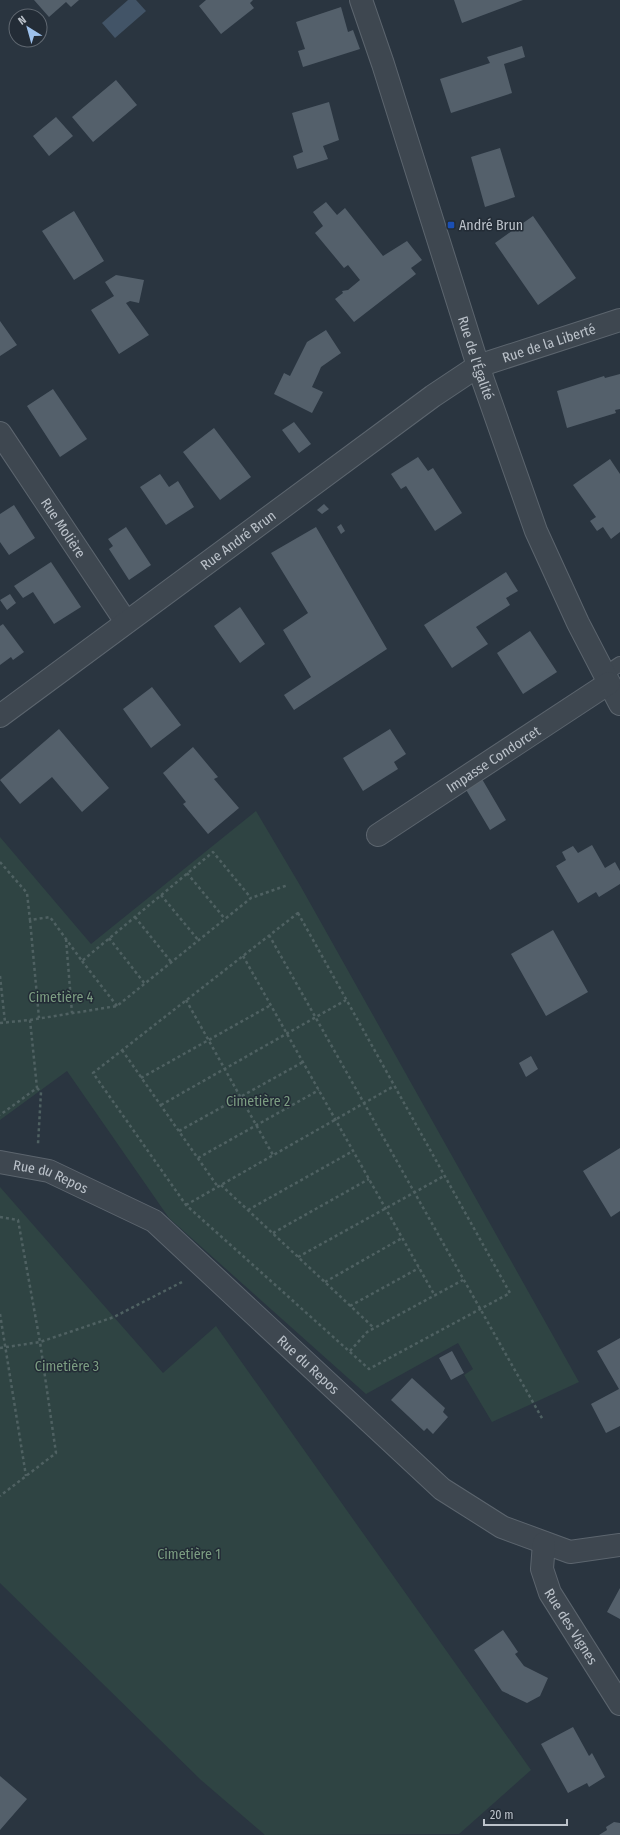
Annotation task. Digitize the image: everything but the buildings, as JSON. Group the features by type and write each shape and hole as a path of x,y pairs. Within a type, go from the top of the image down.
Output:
{"street":[{"name":"Rue de l'Égalité","path":"361,0 383,64 478,366 536,531 578,623 611,674 620,704"},
{"name":"Rue de la Liberté","path":"478,366 620,320"},
{"name":"Rue André Brun","path":"0,716 433,396 478,366"},
{"name":"Rue Molière","path":"0,433 126,622"},
{"name":"Impasse Condorcet","path":"378,835 611,674"},
{"name":"Rue du Repos","path":"0,1162 49,1171 154,1221 442,1489 502,1528 570,1552 620,1545"},
{"name":"Rue des Vignes","path":"544,1543 542,1569 550,1593 620,1704"}],"path":[{"path":"82,961 213,852 252,898"},
{"path":"0,862 27,893 39,1018"},
{"path":"187,873 225,919"},
{"path":"0,1023 30,1020 117,1006 252,898 288,885"},
{"path":"161,895 199,941"},
{"path":"298,913 510,1293 369,1369 186,1205 92,1073 269,935 298,913"},
{"path":"30,920 50,917 117,1006"},
{"path":"135,917 172,962"},
{"path":"269,935 543,1420"},
{"path":"109,938 145,984"},
{"path":"66,939 72,1013"},
{"path":"243,956 435,1296"},
{"path":"0,976 5,1022"},
{"path":"186,1000 273,1156"},
{"path":"160,1105 346,1000"},
{"path":"141,1078 271,1005"},
{"path":"30,1020 37,1088 40,1092 38,1155 34,1168"},
{"path":"122,1050 219,1186 248,1210 374,1328"},
{"path":"179,1131 302,1062"},
{"path":"186,1205 394,1086"},
{"path":"0,1115 37,1088"},
{"path":"198,1158 318,1090"},
{"path":"248,1210 353,1151"},
{"path":"298,1257 444,1176"},
{"path":"273,1233 369,1179"},
{"path":"0,1217 18,1220 40,1342 56,1453 0,1496"},
{"path":"325,1282 402,1238"},
{"path":"350,1306 419,1268"},
{"path":"0,1348 40,1342 114,1317 206,1269"},
{"path":"350,1351 367,1332 463,1280"},
{"path":"0,1314 26,1476"}],"green space":[{"name":"Cimetière 2","path":"256,811 301,887 579,1382 492,1422 464,1375 473,1369 458,1343 366,1394 169,1218 67,1071 0,1120 0,837 91,944"},
{"name":"Cimetière 1","path":"0,1187 163,1373 216,1326 531,1770 459,1834 265,1835 201,1780 0,1583"}],"water":[{"path":"128,0 136,0 146,11 115,38 102,23"}],"place":[{"name":"André Brun","path":"451,225"}],"park label":[{"name":"Cimetière 4","path":"61,997"},
{"name":"Cimetière 3","path":"67,1366"}]}
